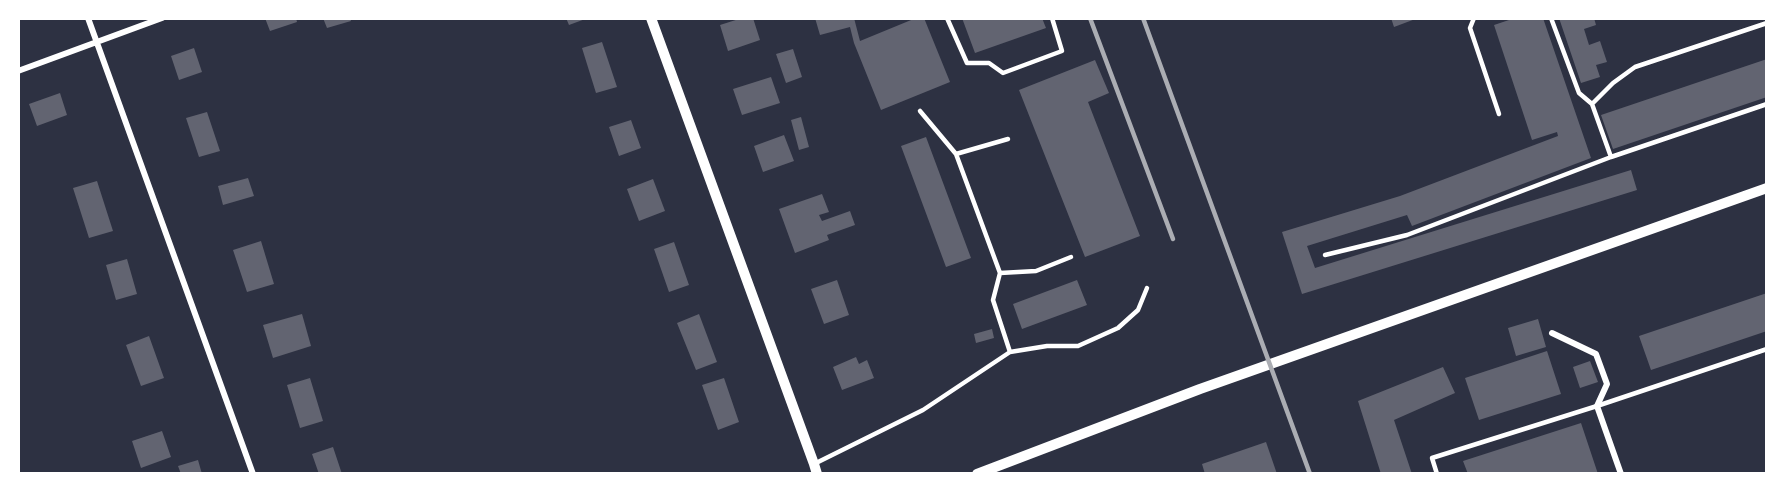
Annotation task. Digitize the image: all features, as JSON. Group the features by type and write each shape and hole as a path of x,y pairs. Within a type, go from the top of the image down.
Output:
{"street":[{"path":"88,18 253,474"},
{"path":"18,71 162,18"},
{"path":"651,18 816,469"},
{"path":"977,474 1337,339 1767,188"},
{"path":"1552,333 1596,354 1606,384 1597,406 1621,474"}],"lane":[{"path":"947,18 967,63 989,63 1003,73 1062,51 1052,18"},
{"path":"1474,18 1470,28 1499,114"},
{"path":"1551,18 1579,93 1592,104 1611,157"},
{"path":"1592,104 1613,83 1635,67 1767,23"},
{"path":"1325,255 1407,235 1611,157 1767,104"},
{"path":"920,111 956,154 1000,273 993,300 1010,352"},
{"path":"956,154 1008,139"},
{"path":"1000,273 1036,271 1071,257"},
{"path":"816,469 923,410 1010,352 1047,346 1078,346 1118,328 1138,310 1147,288"},
{"path":"1437,474 1432,458 1767,349"}],"building":[{"path":"265,18 296,18 297,22 270,31"},
{"path":"323,18 350,18 351,21 327,28"},
{"path":"566,18 588,18 569,25"},
{"path":"742,18 753,18 760,40 728,51 720,25"},
{"path":"815,18 854,18 860,41 916,18 924,18 950,82 881,110 854,43 850,27 820,35"},
{"path":"962,18 1042,18 1046,28 975,53"},
{"path":"1391,18 1418,18 1394,27"},
{"path":"1515,18 1543,18 1591,158 1412,226 1407,215 1307,246 1315,268 1631,170 1637,190 1302,294 1282,232 1400,196 1558,136 1557,132 1532,140 1494,25"},
{"path":"1559,18 1594,18 1596,25 1584,29 1589,45 1600,41 1607,62 1596,65 1600,77 1581,83"},
{"path":"602,42 617,87 596,93 582,48"},
{"path":"194,48 202,72 179,80 171,56"},
{"path":"793,49 802,77 786,83 776,54"},
{"path":"1767,59 1767,97 1613,149 1601,115"},
{"path":"1095,60 1109,93 1088,102 1140,236 1085,257 1019,90"},
{"path":"771,77 780,103 742,115 733,89"},
{"path":"60,93 67,115 37,126 29,104"},
{"path":"207,112 220,151 199,157 186,118"},
{"path":"801,117 809,147 799,150 791,120"},
{"path":"631,120 641,148 619,156 609,127"},
{"path":"784,135 794,161 763,172 754,146"},
{"path":"926,137 971,258 946,267 901,146"},
{"path":"248,178 254,196 223,205 218,186"},
{"path":"653,179 665,211 639,221 627,189"},
{"path":"97,181 113,231 89,238 73,188"},
{"path":"822,194 829,212 819,215 822,221 850,211 855,225 827,235 829,240 795,253 779,209"},
{"path":"261,241 274,284 247,292 233,250"},
{"path":"674,242 689,285 669,292 654,249"},
{"path":"127,259 137,294 116,300 106,265"},
{"path":"837,280 849,315 824,324 811,289"},
{"path":"1077,280 1087,305 1022,329 1013,304"},
{"path":"1767,293 1767,331 1651,370 1639,336"},
{"path":"302,314 311,346 273,358 263,325"},
{"path":"699,314 717,362 696,370 677,323"},
{"path":"1538,319 1546,347 1516,356 1508,328"},
{"path":"992,329 994,338 976,343 974,334"},
{"path":"149,336 164,378 141,386 126,345"},
{"path":"1547,351 1561,394 1479,420 1465,378"},
{"path":"856,357 859,364 867,360 874,378 842,390 833,367"},
{"path":"1590,361 1598,382 1580,388 1573,367"},
{"path":"1443,367 1455,393 1394,420 1412,474 1381,474 1358,401"},
{"path":"310,378 323,421 300,428 287,385"},
{"path":"724,378 739,422 718,430 702,385"},
{"path":"1581,423 1598,474 1468,474 1463,461"},
{"path":"162,431 171,457 141,468 132,441"},
{"path":"1266,442 1277,474 1205,474 1202,464"},
{"path":"333,447 342,474 319,474 312,454"},
{"path":"198,460 202,474 181,474 178,466"}],"railway":[{"path":"1090,18 1173,239"},
{"path":"1143,18 1310,474"}]}
